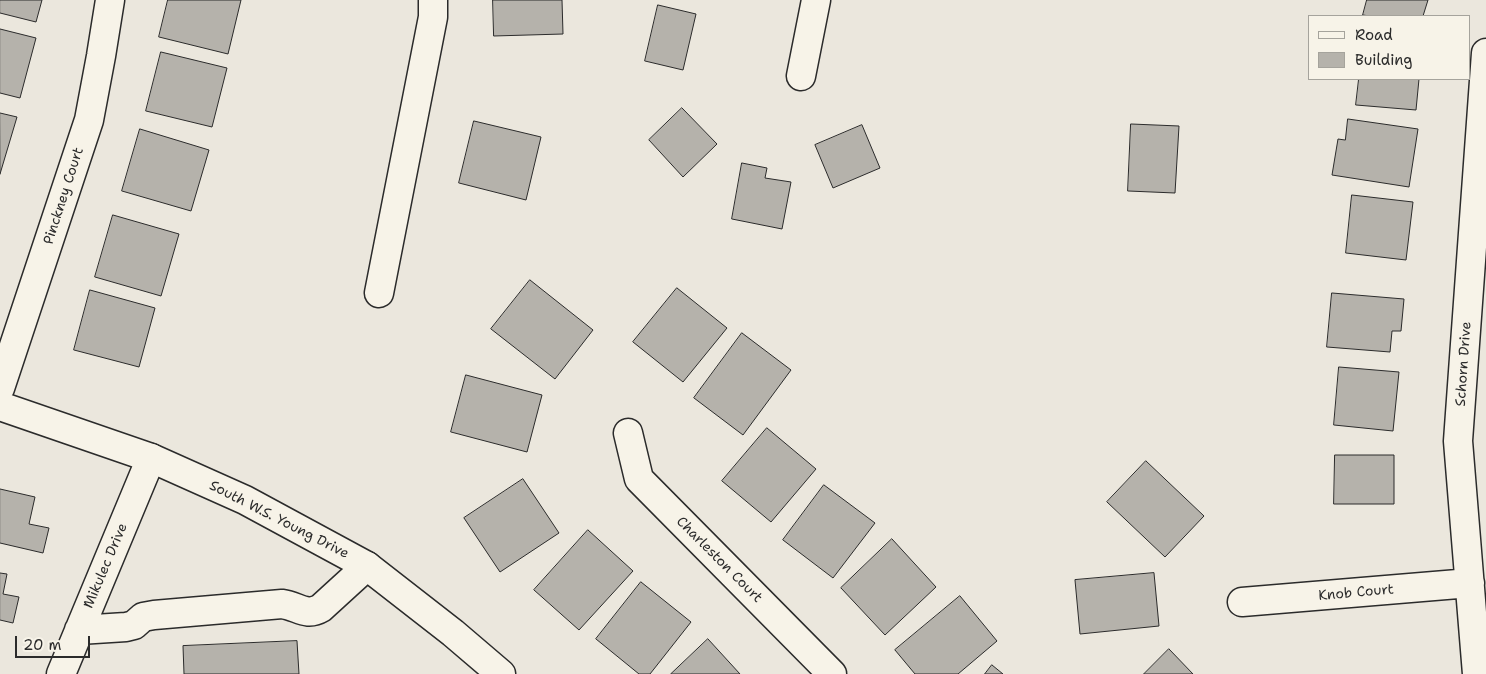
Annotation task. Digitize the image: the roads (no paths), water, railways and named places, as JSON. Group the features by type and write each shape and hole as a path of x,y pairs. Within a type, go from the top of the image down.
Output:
{"street":[{"name":"Pinckney Court","path":"0,388 89,120 102,56 110,0"},
{"path":"378,292 434,17 434,0"},
{"path":"802,76 816,0"},
{"name":"Schorn Drive","path":"1477,674 1458,441 1486,53"},
{"name":"South W.S. Young Drive","path":"0,406 151,458 245,500 367,566 453,633 501,674"},
{"name":"Charleston Court","path":"628,434 639,479 832,674"},
{"name":"Mikulec Drive","path":"61,674 151,458"},
{"path":"79,630 126,627 134,625 144,617 154,615 282,604 290,605 305,612 315,612 367,566"},
{"name":"Knob Court","path":"1242,602 1470,584"}]}
